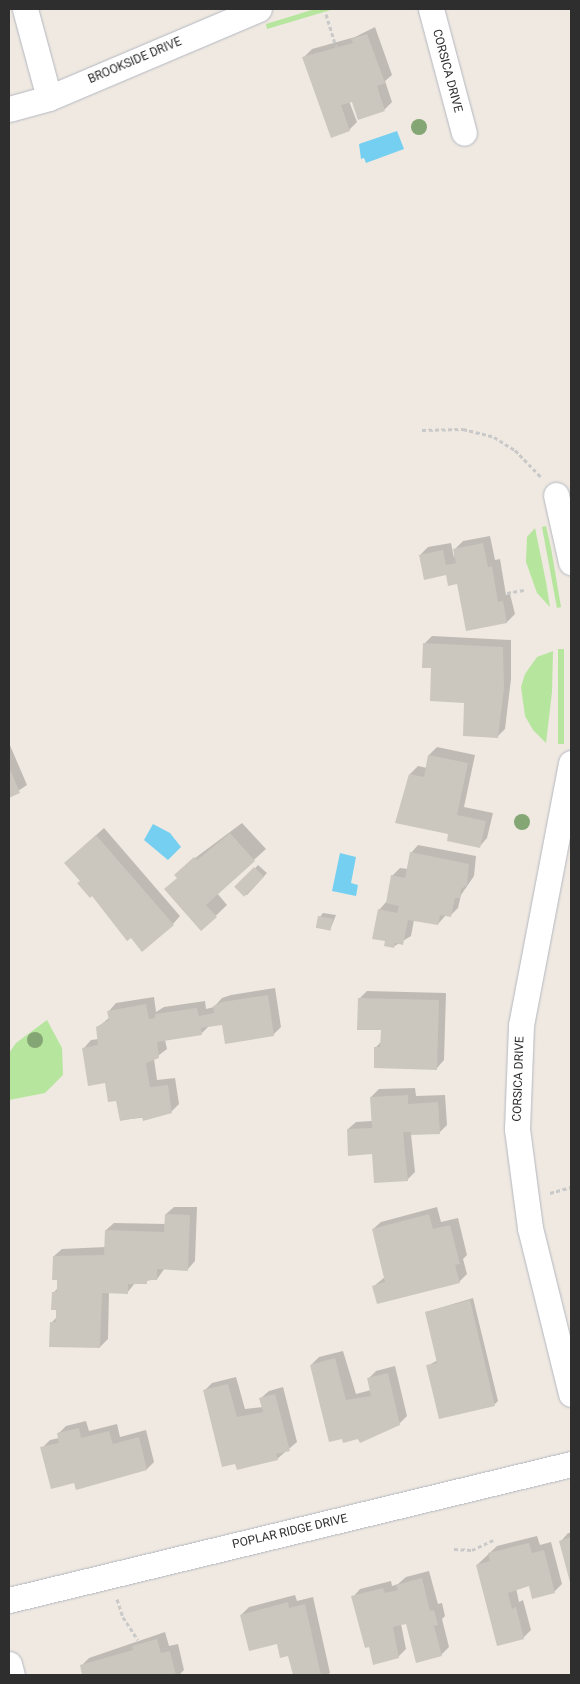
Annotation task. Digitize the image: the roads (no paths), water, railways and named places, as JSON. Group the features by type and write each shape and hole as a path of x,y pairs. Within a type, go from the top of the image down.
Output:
{"street":[{"path":"26,9 49,98"},
{"name":"BROOKSIDE DRIVE","path":"9,109 49,98 259,9"},
{"name":"CORSICA DRIVE","path":"431,9 464,132"},
{"path":"556,495 571,562"},
{"name":"CORSICA DRIVE","path":"571,764 521,1024 517,1129 530,1228 571,1394"},
{"name":"POPLAR RIDGE DRIVE","path":"9,1600 571,1464"},
{"path":"9,1664 12,1675"}],"water":[{"path":"397,131 404,149 366,163 364,158 361,159 359,144"},
{"path":"153,824 170,833 181,847 168,860 144,840"},
{"path":"340,853 356,857 351,883 358,885 356,896 332,891"}]}
